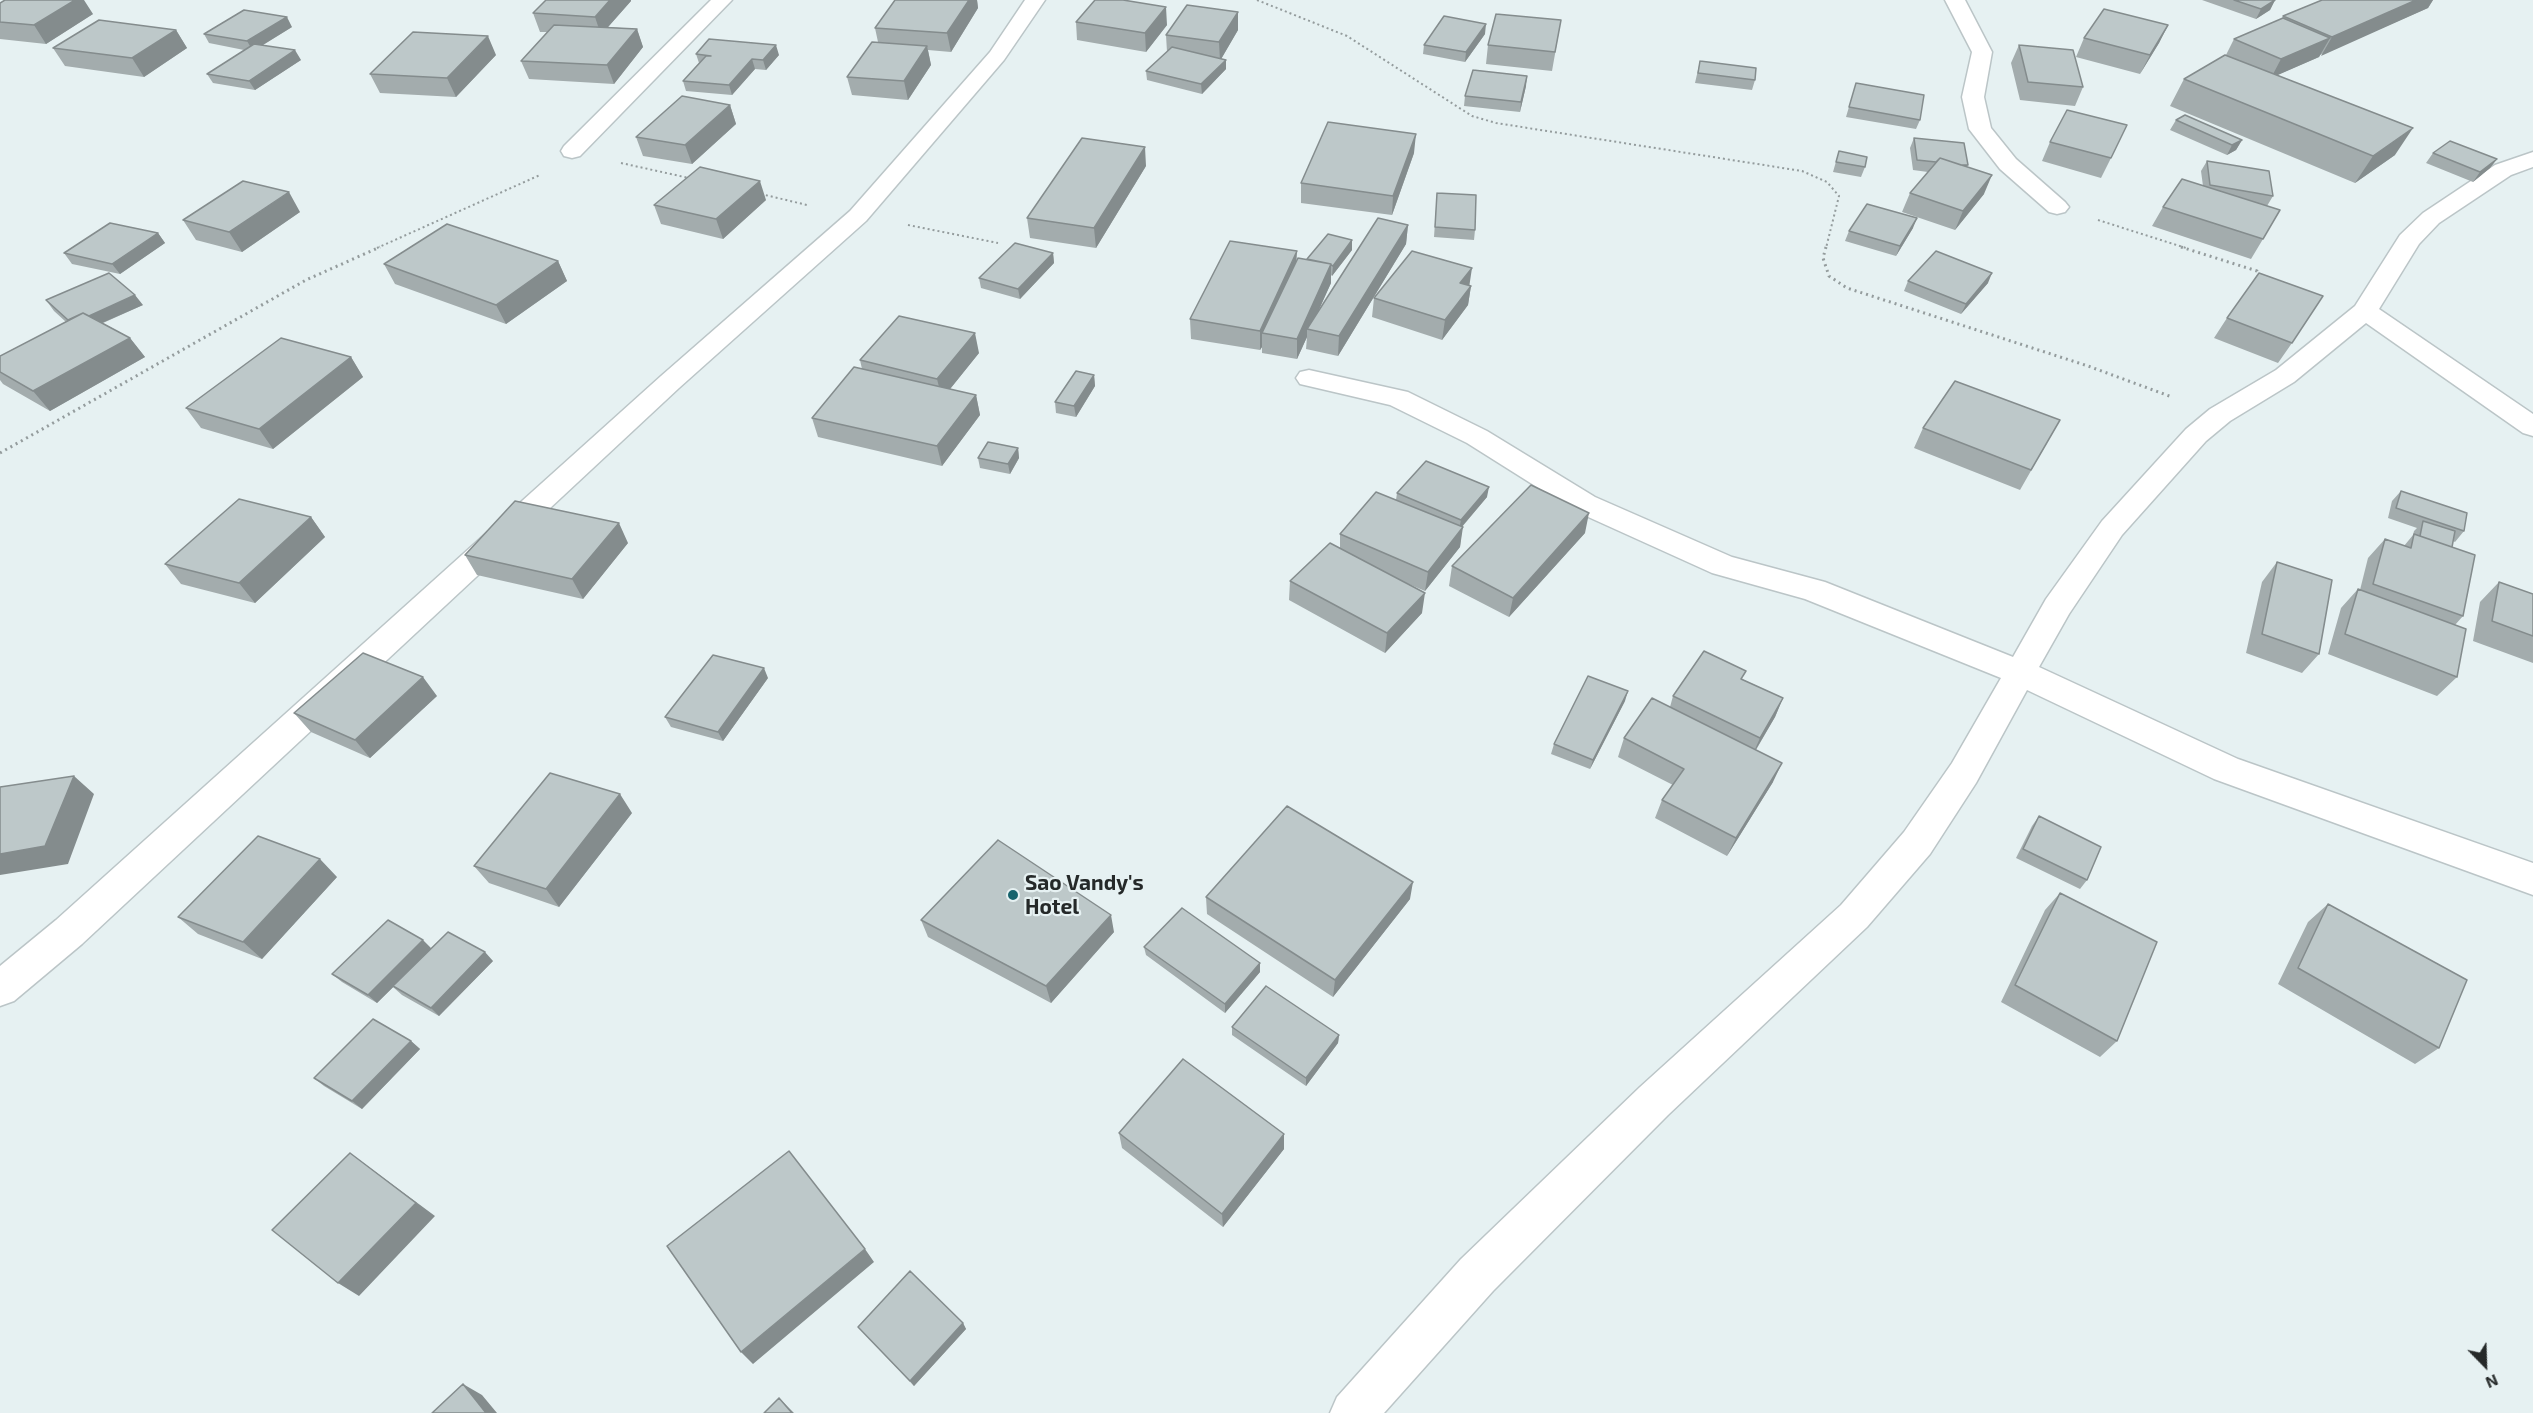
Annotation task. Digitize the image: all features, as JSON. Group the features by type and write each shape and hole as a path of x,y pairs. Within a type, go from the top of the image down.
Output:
{"street":[{"path":"572,151 722,0"},
{"path":"0,989 69,932 670,382 858,216 997,56 1035,0"},
{"path":"1955,0 1982,52 1973,98 1980,129 2008,164 2057,207"},
{"path":"1353,1413 1477,1275 1654,1101 1854,916 1917,843 1964,772 2057,607 2112,528 2196,435 2220,415 2285,376 2365,311 2409,240 2431,218 2503,170 2533,159"},
{"path":"2365,311 2533,427"},
{"path":"1309,378 1398,398 1477,437 1585,504 1724,565 1814,590 2021,673 2226,769 2533,879"}],"path":[{"path":"1257,0 1347,36 1472,116 1496,123 1547,132 1802,171 1827,182 1839,196 1823,258 1829,276 1847,288 2088,366 2220,415"},
{"path":"620,163 700,180"},
{"path":"0,453 306,280 386,242 544,173"},
{"path":"756,193 858,216 998,243"},
{"path":"2057,207 2257,271 2260,288"}],"building":[{"path":"5,0 75,0 34,25 0,22 0,3"},
{"path":"546,0 610,0 595,17 533,13"},
{"path":"895,0 969,0 947,33 875,28"},
{"path":"1095,0 1123,0 1166,7 1145,33 1076,22"},
{"path":"2234,0 2275,0 2261,9"},
{"path":"2322,0 2416,0 2332,37 2283,16"},
{"path":"1187,5 1238,12 1219,42 1166,35"},
{"path":"2104,9 2168,25 2150,55 2084,38"},
{"path":"244,10 287,17 247,41 204,34"},
{"path":"1496,14 1561,20 1555,52 1488,45"},
{"path":"1444,16 1486,24 1466,52 1424,45"},
{"path":"2283,18 2330,38 2281,59 2234,39"},
{"path":"99,20 176,30 132,58 53,48"},
{"path":"554,25 637,29 607,65 521,61"},
{"path":"413,32 488,36 447,78 370,74"},
{"path":"709,39 776,45 763,60 752,59 729,85 683,81 706,56 711,56 696,54"},
{"path":"872,42 927,46 904,81 847,77"},
{"path":"254,44 295,50 249,81 207,74"},
{"path":"2019,45 2073,50 2083,87 2028,82"},
{"path":"1172,47 1226,60 1201,84 1146,71"},
{"path":"2225,55 2413,128 2373,156 2184,79"},
{"path":"1700,61 1756,68 1755,80 1698,73"},
{"path":"1473,70 1527,76 1521,102 1465,96"},
{"path":"1856,83 1924,95 1920,120 1849,107"},
{"path":"682,96 730,105 685,145 636,137"},
{"path":"2067,110 2127,125 2111,158 2050,142"},
{"path":"2185,115 2242,140 2232,145 2176,120"},
{"path":"1328,122 1416,134 1393,196 1301,183"},
{"path":"1082,138 1145,147 1094,228 1027,218"},
{"path":"1914,138 1964,143 1968,165 1940,158 1936,162 1917,160"},
{"path":"2450,141 2497,159 2480,172 2433,153"},
{"path":"1839,151 1867,157 1865,167 1836,162"},
{"path":"1940,158 1992,175 1963,211 1910,193"},
{"path":"2207,161 2269,171 2273,196 2210,185"},
{"path":"700,167 760,181 716,219 654,205"},
{"path":"2182,179 2280,210 2263,239 2163,207"},
{"path":"243,181 289,192 229,232 183,220"},
{"path":"1437,193 1476,195 1475,230 1435,227"},
{"path":"1867,204 1917,218 1900,246 1849,231"},
{"path":"1378,218 1408,225 1339,336 1307,329"},
{"path":"110,223 158,233 112,264 64,253"},
{"path":"447,224 558,261 496,305 384,264"},
{"path":"1328,234 1352,240 1333,266 1307,259"},
{"path":"1230,241 1297,251 1260,331 1190,319"},
{"path":"1015,243 1053,253 1018,289 979,278"},
{"path":"1412,251 1472,268 1460,283 1471,286 1445,320 1374,298"},
{"path":"1936,251 1992,273 1966,304 1908,281"},
{"path":"1298,258 1331,264 1297,339 1262,333"},
{"path":"109,273 135,295 89,316 83,313 68,320 46,300"},
{"path":"2259,273 2323,296 2292,343 2227,318"},
{"path":"83,313 130,338 33,391 0,372 0,356"},
{"path":"899,316 975,333 937,379 860,360"},
{"path":"281,338 351,357 259,429 186,408"},
{"path":"854,367 976,395 937,446 812,418"},
{"path":"1076,371 1094,375 1074,406 1055,402"},
{"path":"1955,381 2060,420 2031,470 1923,428"},
{"path":"988,442 1018,448 1008,464 978,458"},
{"path":"1426,461 1489,487 1461,520 1397,493"},
{"path":"1531,485 1589,513 1513,598 1452,566"},
{"path":"2401,491 2467,513 2464,531 2396,508"},
{"path":"1376,492 1463,527 1428,572 1340,534"},
{"path":"239,499 311,517 239,583 165,564"},
{"path":"515,501 619,523 572,579 465,555"},
{"path":"2423,521 2455,531 2452,547 2420,536"},
{"path":"2414,534 2475,555 2463,616 2373,584 2385,539 2411,548"},
{"path":"1330,543 1425,593 1387,633 1290,581"},
{"path":"2277,562 2332,580 2319,654 2262,634"},
{"path":"2499,582 2533,594 2533,636 2492,621"},
{"path":"2358,589 2466,629 2457,677 2345,634"},
{"path":"1704,651 1746,671 1741,679 1783,698 1760,738 1673,696"},
{"path":"363,653 423,677 355,740 294,713"},
{"path":"713,655 764,668 718,732 665,717"},
{"path":"1588,676 1628,691 1593,760 1554,744"},
{"path":"1652,698 1782,763 1736,838 1662,800 1684,769 1624,738"},
{"path":"550,773 620,794 546,889 474,866"},
{"path":"74,776 45,846 0,854 0,787"},
{"path":"1287,806 1413,882 1335,980 1206,897"},
{"path":"2039,816 2101,847 2087,880 2023,849"},
{"path":"258,836 320,859 243,942 178,917"},
{"name":"Sao Vandy's Hotel","path":"998,840 1111,915 1046,986 921,920"},
{"path":"2060,893 2157,942 2117,1041 2015,985"},
{"path":"2328,904 2467,980 2439,1048 2298,968"},
{"path":"1182,908 1260,963 1225,1004 1144,947"},
{"path":"388,920 423,940 368,995 332,974"},
{"path":"448,932 485,952 431,1008 393,986"},
{"path":"1266,986 1339,1035 1306,1078 1232,1027"},
{"path":"373,1019 411,1041 352,1101 314,1078"},
{"path":"1183,1059 1284,1134 1222,1214 1119,1133"},
{"path":"789,1151 865,1249 741,1352 667,1246"},
{"path":"350,1153 416,1203 338,1283 272,1230"},
{"path":"910,1271 963,1323 910,1381 858,1327"},
{"path":"463,1384 486,1413 432,1413"},
{"path":"779,1398 792,1413 764,1413"}],"place":[{"name":"Sao Vandy's Hotel","path":"1013,895"}]}
